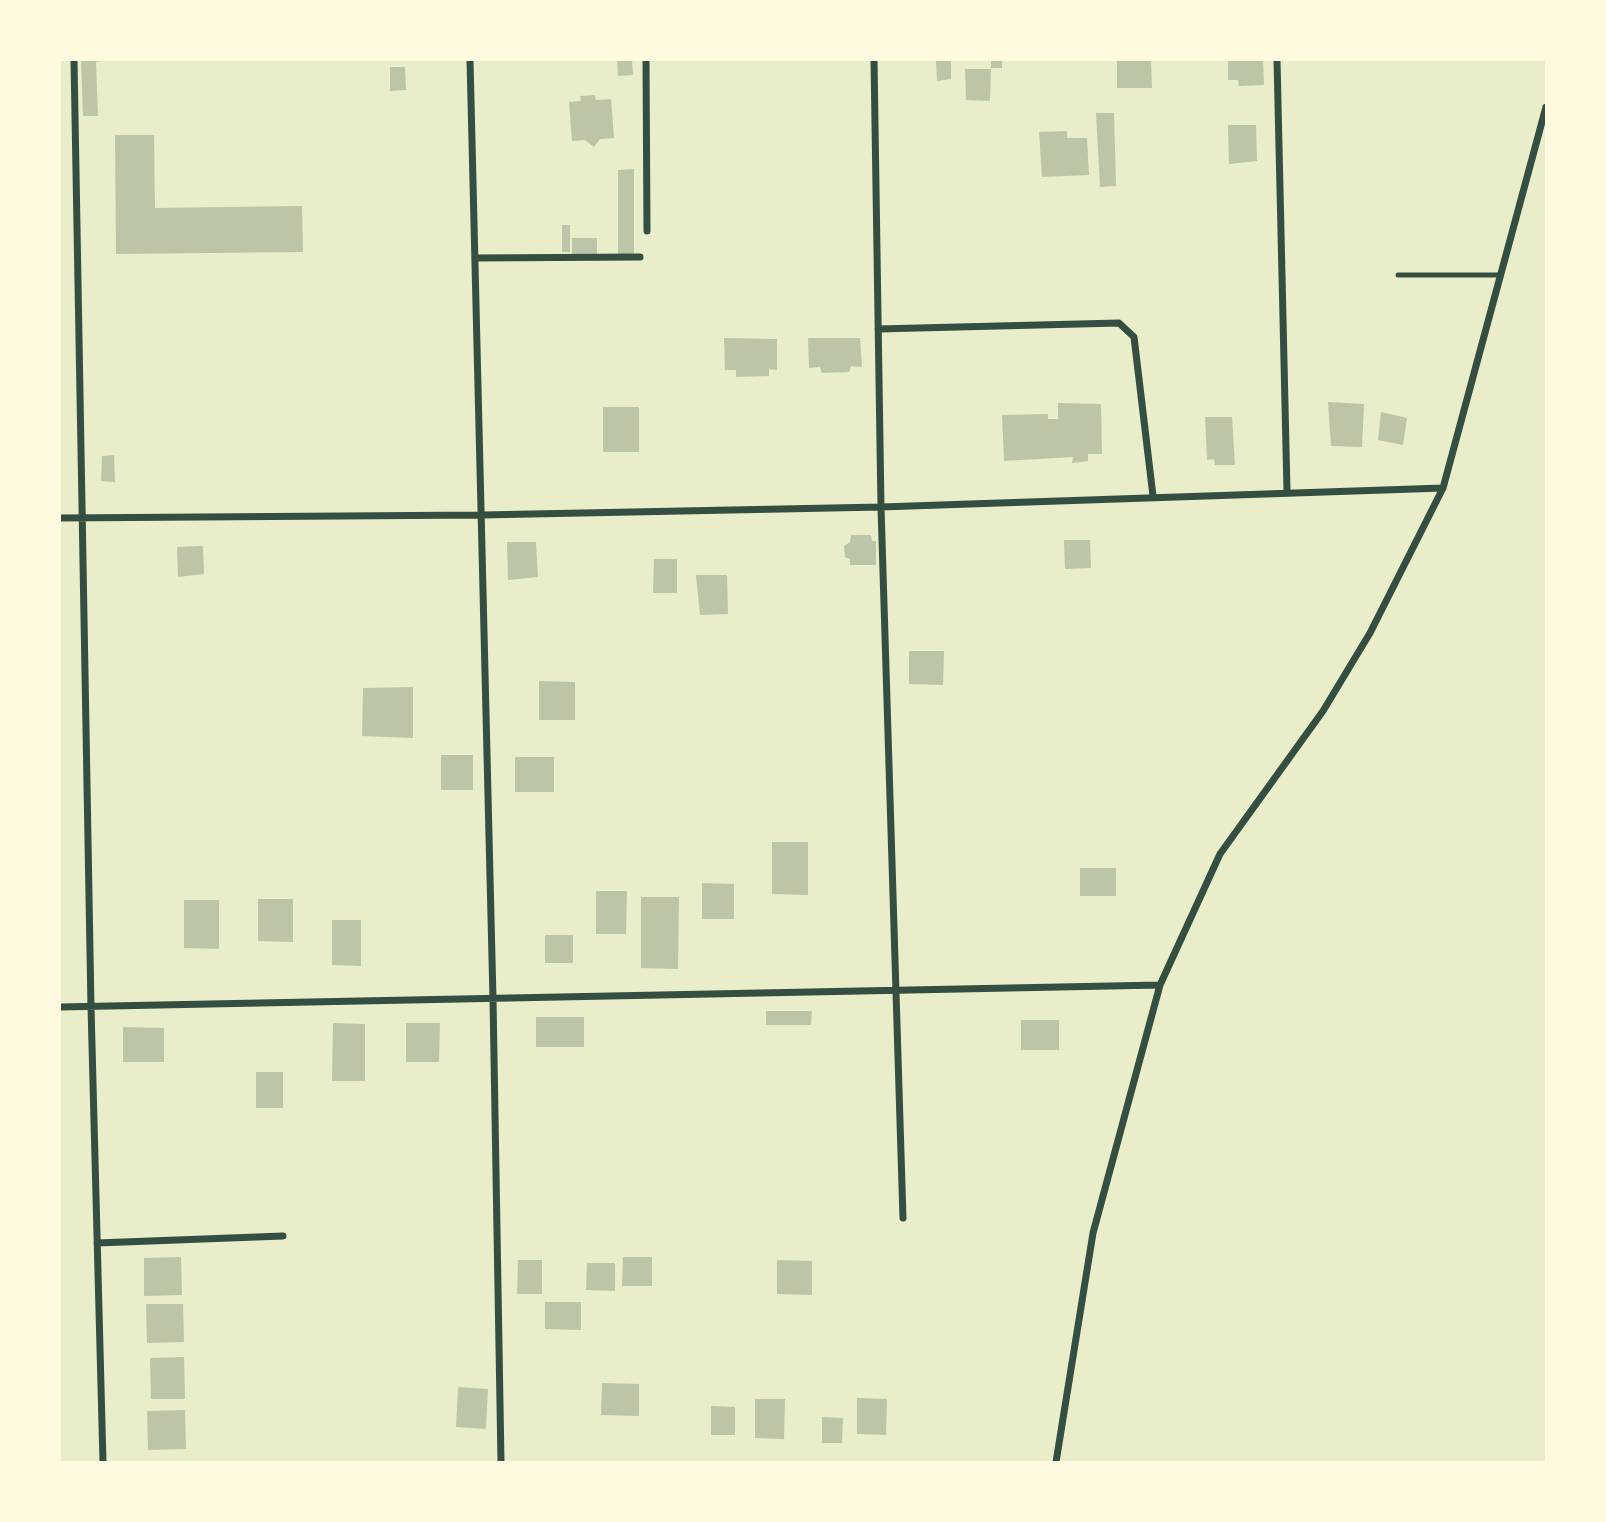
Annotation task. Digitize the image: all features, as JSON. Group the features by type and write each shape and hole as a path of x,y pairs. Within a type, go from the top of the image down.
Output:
{"street":[{"path":"74,60 91,1007 103,1462"},
{"path":"470,60 493,999 501,1462"},
{"path":"646,60 647,231"},
{"path":"874,60 881,507 903,1218"},
{"path":"1277,60 1287,491"},
{"path":"1056,1462 1093,1233 1160,985 1220,854 1323,711 1370,633 1443,488 1546,107"},
{"path":"475,258 640,257"},
{"path":"878,329 1119,323 1135,337 1153,496"},
{"path":"60,518 482,515 881,507 1287,491 1443,488"},
{"path":"60,1007 1160,985"},
{"path":"97,1243 283,1236"}],"lane":[{"path":"1398,275 1501,275"}],"building":[{"path":"81,60 106,60 96,62 98,116 83,116"},
{"path":"617,60 632,60 633,75 618,76"},
{"path":"936,60 951,60 951,79 937,81"},
{"path":"991,60 1002,60 1002,68 991,68"},
{"path":"1117,60 1151,60 1152,88 1117,88"},
{"path":"1228,60 1263,60 1264,85 1239,86 1238,80 1228,80"},
{"path":"390,67 405,67 406,90 390,91"},
{"path":"965,69 991,69 990,101 966,100"},
{"path":"595,95 596,100 611,99 614,138 600,139 594,147 585,140 572,141 569,102 581,101 580,96"},
{"path":"1096,113 1114,113 1116,186 1100,187"},
{"path":"1228,125 1256,125 1257,161 1229,164"},
{"path":"1067,131 1067,138 1087,138 1089,175 1042,177 1039,132"},
{"path":"115,135 154,135 155,208 302,206 303,252 116,254"},
{"path":"634,169 634,254 618,254 618,170"},
{"path":"562,225 570,225 570,252 562,252"},
{"path":"572,238 597,238 597,254 572,254"},
{"path":"724,338 777,339 777,370 769,369 769,376 736,377 736,370 725,370"},
{"path":"808,338 860,338 862,367 851,366 849,372 822,373 820,367 809,368"},
{"path":"1328,402 1364,404 1362,447 1331,446"},
{"path":"1058,403 1101,404 1102,454 1088,454 1088,461 1072,463 1073,457 1004,461 1002,415 1048,414 1048,419 1058,419"},
{"path":"603,407 639,407 639,452 603,452"},
{"path":"1381,412 1407,418 1403,445 1378,440"},
{"path":"1205,417 1232,417 1235,465 1215,465 1214,459 1207,460"},
{"path":"114,455 115,482 101,481 102,456"},
{"path":"851,535 871,535 872,541 876,541 876,565 850,565 850,559 845,557 844,546 850,542"},
{"path":"1064,540 1090,540 1091,568 1065,569"},
{"path":"507,542 536,542 538,577 508,580"},
{"path":"203,546 204,574 178,577 177,547"},
{"path":"654,559 677,559 677,593 653,593"},
{"path":"696,575 727,575 728,614 700,615"},
{"path":"909,651 944,651 943,685 909,684"},
{"path":"539,681 575,682 575,720 539,720"},
{"path":"413,687 413,738 362,736 363,688"},
{"path":"441,755 473,755 473,790 441,790"},
{"path":"515,757 554,757 554,792 515,792"},
{"path":"772,842 808,842 808,895 772,894"},
{"path":"1080,868 1116,868 1116,896 1080,896"},
{"path":"702,883 734,884 734,919 702,919"},
{"path":"596,891 627,891 626,934 596,934"},
{"path":"641,897 679,897 678,969 641,968"},
{"path":"258,899 293,899 293,942 258,941"},
{"path":"184,900 219,900 219,949 184,948"},
{"path":"332,920 361,920 361,966 332,965"},
{"path":"545,935 573,935 573,963 545,963"},
{"path":"766,1011 812,1011 811,1025 766,1025"},
{"path":"536,1017 584,1017 584,1047 536,1047"},
{"path":"1021,1020 1059,1020 1059,1050 1021,1050"},
{"path":"333,1023 365,1024 365,1081 332,1081"},
{"path":"406,1023 440,1023 439,1062 406,1062"},
{"path":"123,1027 164,1028 164,1062 123,1062"},
{"path":"256,1072 283,1072 283,1108 256,1108"},
{"path":"181,1257 182,1295 144,1296 144,1258"},
{"path":"623,1257 652,1257 652,1286 622,1286"},
{"path":"518,1260 542,1260 542,1294 517,1294"},
{"path":"777,1260 812,1261 812,1295 777,1294"},
{"path":"587,1263 615,1263 615,1291 586,1290"},
{"path":"545,1302 581,1302 581,1330 545,1329"},
{"path":"146,1304 183,1304 184,1342 147,1343"},
{"path":"184,1357 185,1399 151,1399 150,1358"},
{"path":"602,1383 639,1384 639,1416 601,1415"},
{"path":"458,1387 488,1389 486,1429 456,1427"},
{"path":"857,1398 887,1399 886,1435 857,1434"},
{"path":"755,1399 785,1399 784,1439 755,1438"},
{"path":"711,1406 735,1407 735,1435 711,1435"},
{"path":"185,1410 186,1449 148,1450 147,1411"},
{"path":"822,1417 843,1418 842,1443 822,1443"}]}
